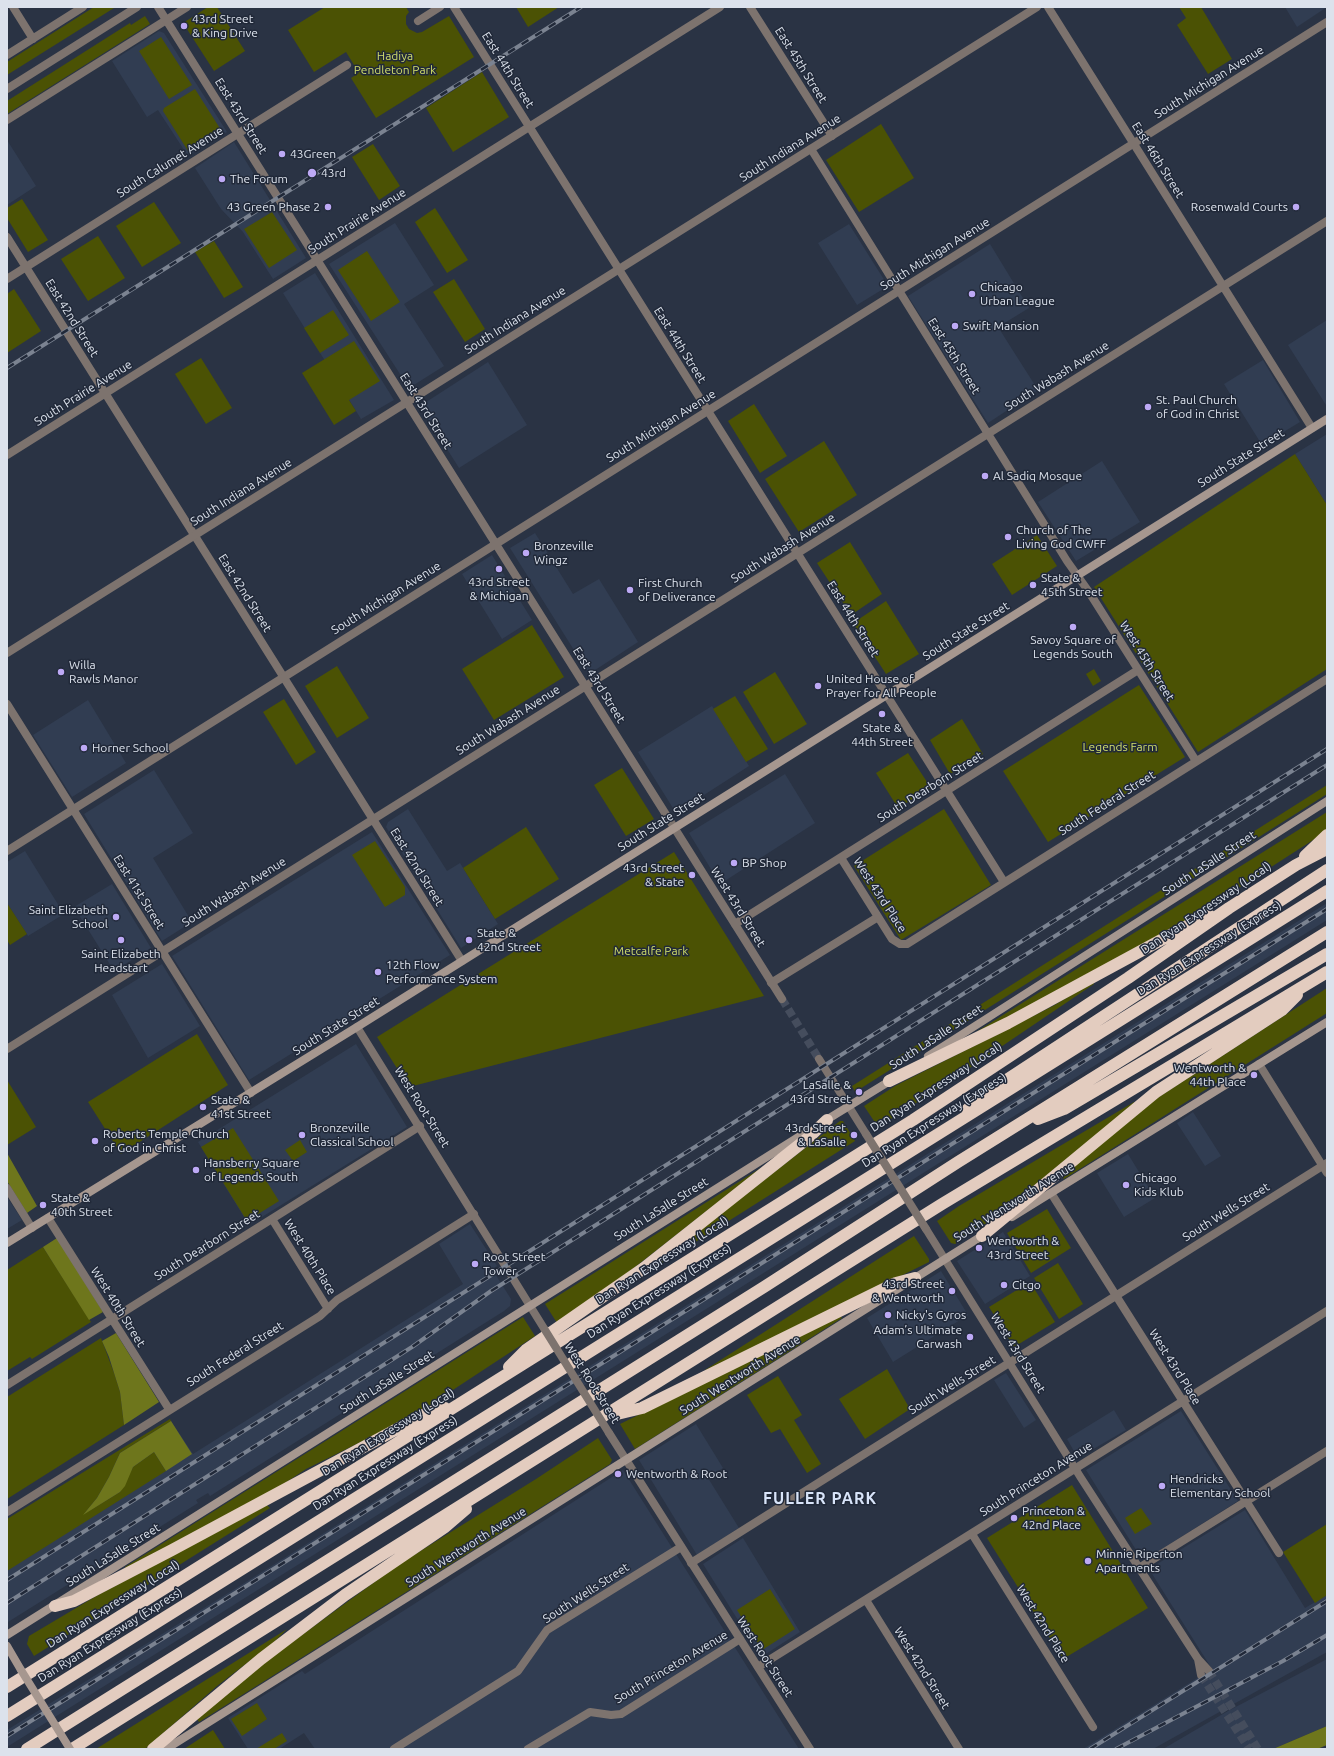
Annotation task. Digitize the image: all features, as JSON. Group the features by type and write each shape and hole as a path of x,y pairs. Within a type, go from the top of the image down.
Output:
{"highway":[{"path":"1296,865 1327,835"},
{"name":"Dan Ryan Expressway (Local)","path":"7,1687 913,1120 1128,978 1229,908 1296,865 1327,848"},
{"path":"946,1129 982,1096 1327,870"},
{"name":"Dan Ryan Expressway (Express)","path":"7,1716 1327,890"},
{"path":"889,1081 1008,1024 1198,920 1229,908"},
{"path":"27,1749 751,1296 1011,1129 1327,932"},
{"path":"1011,1129 1064,1109 1327,954"},
{"path":"71,1749 942,1204 1327,972"},
{"path":"982,1236 1156,1092 1282,1010 1311,981"},
{"path":"494,1382 526,1350 644,1268 808,1138 827,1120"},
{"path":"604,1416 642,1408 896,1283 915,1278"},
{"path":"55,1606 74,1601 425,1414 462,1403"},
{"path":"153,1749 261,1659 345,1595 445,1527 493,1485"}],"main road":[{"name":"South State Street","path":"7,1243 357,1027 1327,419"},
{"name":"South LaSalle Street","path":"7,1635 889,1081 1327,801"},
{"name":"South Wentworth Avenue","path":"166,1749 627,1461 982,1236 1327,1022"},
{"path":"7,1646 71,1749"}],"street":[{"path":"13,7 33,39"},
{"path":"7,55 83,7"},
{"path":"7,89 137,7"},
{"name":"East 43rd Street","path":"158,7 674,827"},
{"path":"7,120 187,7"},
{"path":"418,21 440,7"},
{"name":"East 44th Street","path":"454,7 1004,882"},
{"name":"South Prairie Avenue","path":"7,455 720,7"},
{"name":"East 45th Street","path":"750,7 832,136"},
{"name":"South Indiana Avenue","path":"7,653 1036,7"},
{"name":"East 46th Street","path":"1048,7 1312,428"},
{"name":"South Michigan Avenue","path":"7,851 495,543 1327,22"},
{"name":"South Calumet Avenue","path":"7,279 346,65"},
{"name":"East 45th Street","path":"810,149 1077,575"},
{"name":"South Wabash Avenue","path":"7,1049 1327,221"},
{"name":"East 42nd Street","path":"7,237 462,961"},
{"name":"West 45th Street","path":"1077,575 1196,761"},
{"name":"South Dearborn Street","path":"735,924 1138,670"},
{"name":"South Federal Street","path":"900,944 907,944 1327,679"},
{"name":"East 41st Street","path":"7,704 251,1093"},
{"name":"West 43rd Street","path":"674,827 782,999"},
{"name":"West 43rd Place","path":"841,858 892,939 900,944"},
{"path":"772,983 878,917"},
{"name":"West Root Street","path":"357,1027 420,1126 609,1433 810,1749"},
{"name":"West 43rd Street","path":"819,1059 1139,1568 1198,1659 1209,1671"},
{"path":"1259,1064 1326,1167"},
{"name":"South Dearborn Street","path":"7,1385 420,1126"},
{"name":"South Wells Street","path":"691,1563 1116,1296 1326,1167"},
{"path":"7,1188 32,1228"},
{"name":"West 43rd Place","path":"1051,1193 1279,1553"},
{"name":"South Federal Street","path":"7,1512 320,1316 337,1300 474,1214"},
{"name":"West 40th Street","path":"48,1218 169,1410"},
{"name":"West 40th Place","path":"272,1219 328,1308"},
{"name":"South Princeton Avenue","path":"758,1667 1327,1311"},
{"path":"1139,1568 1327,1451"},
{"name":"West 42nd Place","path":"972,1534 1093,1727"},
{"name":"South Wells Street","path":"394,1749 518,1671 547,1630 681,1547"},
{"name":"West 42nd Street","path":"866,1600 959,1749"},
{"name":"South Princeton Avenue","path":"528,1749 590,1712 611,1715 621,1714 740,1639"},
{"name":"West 43rd Street","path":"1198,1659 1201,1675"}],"shaded area":[{"path":"1285,7 1327,7 1297,27"},
{"path":"159,31 164,33 227,132 188,156 158,110 147,117 112,61"},
{"path":"7,140 36,186 7,205"},
{"path":"234,142 306,258 273,279 243,232 221,209 195,168"},
{"path":"395,223 434,285 404,304 444,366 409,388 329,264"},
{"path":"849,224 888,286 857,305 818,243"},
{"path":"990,244 1029,308 998,327 1038,390 988,423 908,296"},
{"path":"315,273 394,400 361,419 283,293"},
{"path":"1327,320 1327,404 1326,405 1288,345"},
{"path":"1263,360 1300,422 1262,445 1224,384"},
{"path":"488,362 527,425 459,468 420,406"},
{"path":"1327,434 1327,505 1295,454"},
{"path":"1102,461 1140,522 1076,561 1038,502"},
{"path":"535,533 573,594 599,579 638,642 589,674 510,548"},
{"path":"492,555 532,620 502,639 462,574"},
{"path":"88,700 126,763 72,797 33,735"},
{"path":"712,706 749,766 676,813 638,752"},
{"path":"154,770 193,833 153,858 192,922 162,941 84,814"},
{"path":"785,774 815,823 720,884 689,833"},
{"path":"408,809 447,871 460,863 498,924 461,948 386,827 388,822"},
{"path":"372,832 450,955 249,1080 172,956"},
{"path":"25,851 64,914 28,936 7,903 7,862"},
{"path":"112,884 151,948 114,971 74,907"},
{"path":"1327,903 1327,920 7,1747 7,1730 246,1582"},
{"path":"162,964 200,1026 148,1058 112,995"},
{"name":"Bronzeville Classical School","path":"356,1044 407,1127 249,1225 198,1142"},
{"path":"1193,1112 1221,1156 1205,1166 1177,1123"},
{"name":"Chicago Kids Klub","path":"1128,1154 1155,1198 1124,1217 1097,1173"},
{"path":"7,1197 22,1220 7,1229"},
{"path":"470,1224 497,1266 492,1269 511,1299 510,1306 210,1496 208,1493 196,1500 198,1503 8,1622 7,1561 120,1453 171,1421 193,1454 463,1284 439,1244"},
{"path":"1003,1232 1030,1276 985,1304 957,1261"},
{"path":"941,1271 968,1315 893,1362 867,1318"},
{"path":"1006,1373 1036,1420 1024,1428 994,1380"},
{"path":"1114,1410 1126,1430 1078,1458 1067,1439"},
{"name":"Hendricks Elementary School","path":"1181,1411 1238,1501 1143,1561 1086,1470"},
{"path":"696,1424 723,1468 708,1478 739,1528 697,1555 639,1460"},
{"path":"623,1470 799,1749 315,1749 304,1733 279,1749 248,1749 228,1718 302,1671 305,1674"},
{"path":"1245,1510 1305,1608 1327,1595 1327,1652 1153,1749 1083,1749 1212,1669 1149,1569"},
{"path":"743,1538 800,1632 761,1657 703,1564"},
{"path":"1327,1659 1327,1726 1273,1749 1163,1749 1228,1711"}],"green space":[{"path":"94,7 114,8 7,75 7,62"},
{"path":"208,7 217,7 245,51 214,71 183,23"},
{"name":"Hadiya Pendleton Park","path":"325,7 406,7 409,12 406,16 406,24 409,29 417,33 422,32 449,16 474,57 376,118 351,78 359,73 346,52 314,72 288,30"},
{"path":"516,7 559,7 528,27"},
{"path":"1179,7 1201,7 1232,59 1208,74 1177,25 1186,18"},
{"path":"145,16 150,24 7,114 7,101 130,23 131,25"},
{"path":"161,37 192,85 169,99 139,51"},
{"path":"482,72 509,117 453,152 426,108"},
{"path":"195,89 221,130 188,151 163,111 164,108"},
{"path":"881,124 914,178 859,212 826,160"},
{"path":"373,144 400,186 379,200 352,157"},
{"path":"22,199 48,240 28,252 7,218 7,208"},
{"path":"154,202 181,243 142,267 116,226"},
{"path":"435,208 468,260 447,273 415,222"},
{"path":"272,212 297,250 269,268 244,229"},
{"path":"98,236 125,278 88,301 61,259"},
{"path":"214,241 243,287 224,298 195,252"},
{"path":"367,251 400,302 371,321 338,270"},
{"path":"454,279 485,329 465,342 433,292"},
{"path":"14,289 41,331 7,353 7,294"},
{"path":"333,310 349,335 320,353 304,328"},
{"path":"354,341 380,381 349,400 356,411 334,425 302,373"},
{"path":"201,358 232,408 206,424 175,374"},
{"path":"754,404 787,456 760,473 728,421"},
{"path":"824,441 857,495 799,532 765,479"},
{"path":"1295,454 1327,505 1327,669 1198,752 1094,587"},
{"path":"1037,535 1057,566 1012,595 992,564"},
{"path":"850,542 882,594 851,615 817,563"},
{"path":"886,601 919,654 886,674 853,623"},
{"path":"532,625 564,677 494,720 462,669"},
{"path":"337,666 369,718 337,738 305,686"},
{"path":"1094,669 1101,681 1093,686 1086,674"},
{"path":"775,672 807,724 774,744 743,692"},
{"name":"Legends Farm","path":"1139,685 1185,757 1048,842 1003,771"},
{"path":"735,696 768,749 746,762 713,709"},
{"path":"284,699 316,752 296,765 263,712"},
{"path":"962,719 983,754 950,774 930,740"},
{"path":"908,753 931,788 898,808 876,773"},
{"path":"622,768 654,819 626,836 594,785"},
{"path":"1327,785 1327,794 855,1092 852,1086"},
{"path":"944,809 991,885 901,940 854,866"},
{"path":"1327,812 1327,831 1206,909 1008,1018 976,1032"},
{"path":"526,827 559,879 495,919 463,868"},
{"path":"375,841 405,887 405,895 385,907 352,855"},
{"name":"Metcalfe Park","path":"674,852 764,996 409,1087 377,1037"},
{"path":"7,903 27,934 10,945 7,940"},
{"path":"1093,982 1094,984 946,1084 878,1127 864,1106 895,1086 1053,1006"},
{"path":"1327,988 1327,1013 1064,1179 1061,1176 1148,1104"},
{"path":"197,1034 228,1085 121,1154 88,1102"},
{"path":"7,1080 36,1127 7,1145"},
{"path":"1134,1102 1135,1104 991,1220 955,1244 951,1243 937,1221 959,1206"},
{"path":"840,1121 843,1121 855,1141 656,1267 655,1265"},
{"path":"233,1128 279,1201 247,1221 201,1147"},
{"path":"300,1140 307,1152 293,1161 285,1150"},
{"path":"7,1153 37,1206 27,1213 7,1181"},
{"path":"764,1166 621,1278 557,1323 545,1304"},
{"path":"1047,1209 1071,1248 1031,1273 1007,1233"},
{"path":"914,1236 929,1259 929,1262 706,1372 705,1370"},
{"path":"57,1238 103,1312 89,1320 43,1247"},
{"path":"43,1247 91,1322 32,1359 30,1357 7,1371 7,1270"},
{"path":"1058,1263 1083,1304 1059,1319 1034,1278"},
{"path":"1030,1282 1055,1322 1014,1347 989,1307"},
{"path":"840,1316 842,1318 635,1449 620,1424"},
{"path":"523,1317 535,1336 430,1405 391,1427 306,1469 273,1491 126,1569 125,1567"},
{"path":"116,1333 159,1402 124,1425 120,1392 109,1357 102,1341"},
{"path":"101,1338 120,1392 124,1425 7,1499 7,1397"},
{"path":"887,1369 910,1409 865,1439 839,1399"},
{"path":"778,1376 802,1415 794,1420 821,1464 807,1473 780,1429 771,1433 747,1395"},
{"path":"170,1419 171,1421 120,1453 97,1498 84,1514 120,1492 133,1467 154,1452 166,1471 7,1571 7,1519"},
{"path":"171,1421 192,1454 166,1471 154,1452 133,1467 125,1486 120,1492 83,1515 97,1498 120,1453"},
{"path":"598,1438 612,1460 610,1464 199,1722 197,1719 269,1659 398,1565 536,1479"},
{"path":"1072,1485 1148,1608 1063,1659 987,1538"},
{"path":"267,1505 270,1508 34,1656 27,1644 29,1636 98,1595"},
{"path":"1141,1508 1152,1524 1135,1534 1125,1518"},
{"path":"1327,1524 1327,1595 1315,1603 1283,1552"},
{"path":"770,1589 795,1629 762,1650 737,1610"},
{"path":"287,1629 273,1643 217,1686 145,1749 96,1749"},
{"path":"257,1703 267,1719 242,1736 231,1719"},
{"path":"1327,1726 1327,1745 1317,1749 1273,1749"},
{"path":"213,1730 225,1749 184,1749"},
{"path":"282,1733 287,1741 274,1749 256,1749"}],"tunnel":[{"path":"782,999 819,1059"},
{"path":"1209,1671 1258,1749"},
{"path":"1201,1675 1249,1749"}],"railway":[{"path":"7,368 581,7"},
{"path":"7,1580 1327,749"},
{"path":"7,1603 412,1347 491,1291 1327,765"},
{"path":"7,1736 1327,909"},
{"path":"1090,1749 1327,1601"},
{"path":"1116,1749 1283,1661 1327,1635"}],"place":[{"name":"43rd Street & King Drive","path":"184,26"},
{"name":"43Green","path":"282,154"},
{"name":"43rd","path":"312,173"},
{"name":"The Forum","path":"222,179"},
{"name":"43 Green Phase 2","path":"328,207"},
{"name":"Rosenwald Courts","path":"1296,207"},
{"name":"Chicago Urban League","path":"972,294"},
{"name":"Swift Mansion","path":"955,326"},
{"name":"St. Paul Church of God in Christ","path":"1148,407"},
{"name":"Al Sadiq Mosque","path":"985,476"},
{"name":"Church of The Living God CWFF","path":"1008,537"},
{"name":"Bronzeville Wingz","path":"526,553"},
{"name":"43rd Street & Michigan","path":"499,569"},
{"name":"State & 45th Street","path":"1033,585"},
{"name":"First Church of Deliverance","path":"630,590"},
{"name":"Savoy Square of Legends South","path":"1073,627"},
{"name":"Willa Rawls Manor","path":"61,672"},
{"name":"United House of Prayer for All People","path":"818,686"},
{"name":"State & 44th Street","path":"882,714"},
{"name":"Horner School","path":"84,748"},
{"name":"BP Shop","path":"734,863"},
{"name":"43rd Street & State","path":"692,875"},
{"name":"Saint Elizabeth School","path":"116,917"},
{"name":"Saint Elizabeth Headstart","path":"121,940"},
{"name":"State & 42nd Street","path":"469,940"},
{"name":"12th Flow Performance System","path":"378,972"},
{"name":"Wentworth & 44th Place","path":"1254,1075"},
{"name":"LaSalle & 43rd Street","path":"859,1092"},
{"name":"State & 41st Street","path":"203,1107"},
{"name":"Bronzeville Classical School","path":"302,1135"},
{"name":"43rd Street & LaSalle","path":"854,1135"},
{"name":"Roberts Temple Church of God in Christ","path":"95,1141"},
{"name":"Hansberry Square of Legends South","path":"196,1170"},
{"name":"Chicago Kids Klub","path":"1126,1185"},
{"name":"State & 40th Street","path":"43,1205"},
{"name":"Wentworth & 43rd Street","path":"979,1248"},
{"name":"Root Street Tower","path":"475,1264"},
{"name":"Citgo","path":"1004,1285"},
{"name":"43rd Street & Wentworth","path":"952,1291"},
{"name":"Nicky's Gyros","path":"888,1315"},
{"name":"Adam’s Ultimate Carwash","path":"970,1337"},
{"name":"Wentworth & Root","path":"618,1474"},
{"name":"Hendricks Elementary School","path":"1162,1486"},
{"name":"Princeton & 42nd Place","path":"1014,1518"},
{"name":"Minnie Riperton Apartments","path":"1088,1561"}],"district":[{"name":"FULLER PARK","path":"820,1499"}]}
